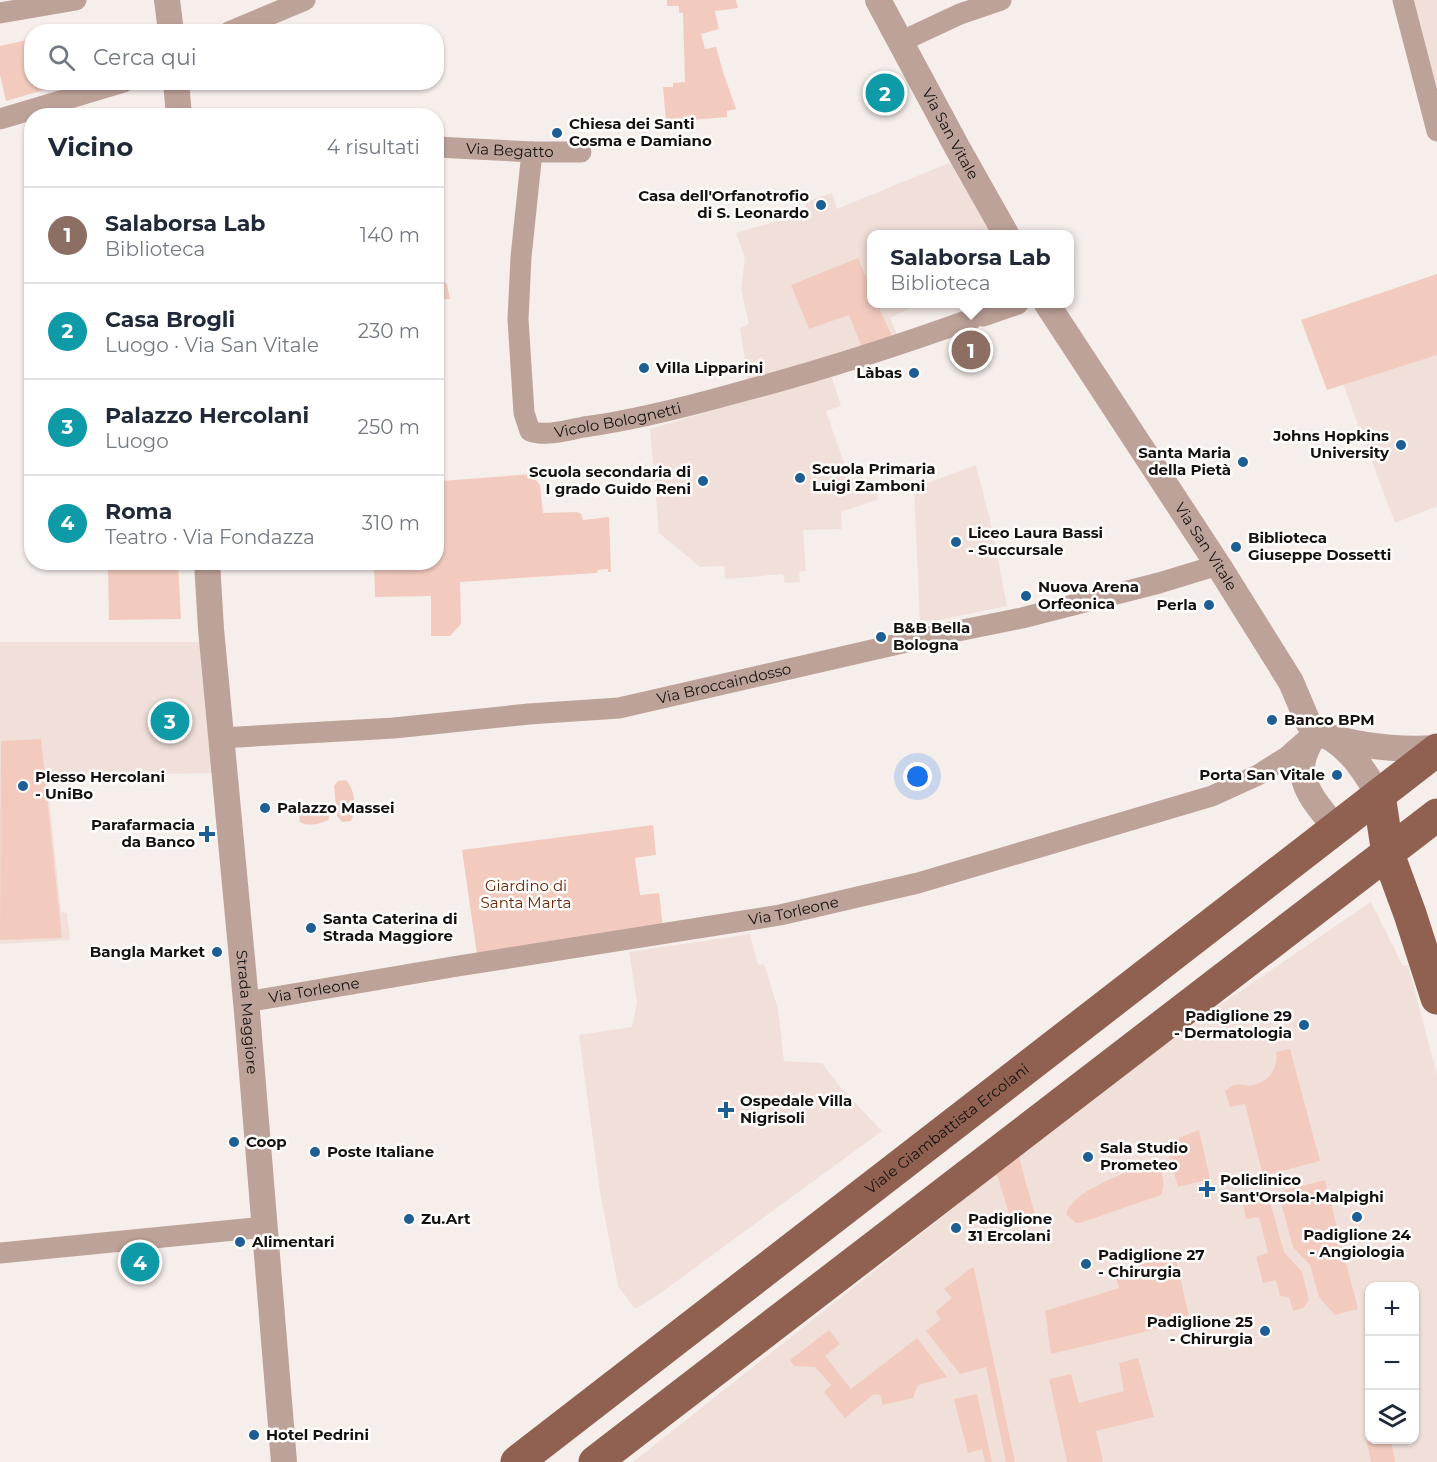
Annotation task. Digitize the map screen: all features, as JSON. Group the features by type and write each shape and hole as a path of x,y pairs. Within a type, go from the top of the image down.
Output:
{"main road":[{"name":"Viale Giambattista Ercolani","path":"517,1462 1437,749"},
{"path":"1379,795 1388,854 1437,998"},
{"path":"595,1462 1437,815"},
{"path":"1336,828 1388,854"}],"street":[{"path":"0,13 76,0"},
{"path":"167,0 170,24"},
{"path":"248,24 304,0"},
{"name":"Via San Vitale","path":"878,0 1004,230"},
{"path":"900,42 960,14 1001,0"},
{"path":"1403,0 1437,131"},
{"path":"37,108 97,90"},
{"path":"176,90 178,108"},
{"path":"0,119 24,112"},
{"name":"Via Begatto","path":"444,147 581,152"},
{"name":"Vicolo Bolognetti","path":"532,152 521,257 518,319 524,413 530,431 533,433 631,420 695,405 806,375 1005,308"},
{"name":"Via San Vitale","path":"1050,308 1218,565 1291,682 1308,722 1322,735"},
{"name":"Via Broccaindosso","path":"221,738 394,728 529,714 620,708 933,636 1022,618 1159,583 1218,565"},
{"name":"Strada Maggiore","path":"208,570 284,1462"},
{"path":"1322,735 1403,750 1437,749"},
{"path":"1322,735 1344,747 1355,757 1379,795"},
{"path":"1322,735 1305,754 1303,772 1311,796 1336,828"},
{"name":"Via Torleone","path":"246,1002 458,966 750,921 918,883 1212,796 1266,770 1322,735"},
{"path":"0,1254 265,1227"}],"shaded area":[{"path":"1403,0 1437,0 1437,131"},
{"path":"951,162 989,230 867,230 867,308 911,308 890,318 899,339 748,379 740,328 749,324 741,289 745,258 736,233 808,212 805,202 832,193 837,209"},
{"name":"Johns Hopkins University","path":"1437,355 1437,506 1395,523 1343,384"},
{"path":"831,375 841,406 826,411 850,480 862,476 867,488 880,483 877,500 841,512 842,529 803,530 806,571 799,572 800,582 785,583 783,574 725,579 724,566 700,567 659,533 650,429"},
{"name":"Liceo Laura Bassi - Succursale","path":"976,465 990,520 1007,606 920,624 914,488"},
{"name":"Plesso Hercolani - UniBo","path":"0,642 202,642 213,773 47,777 61,912 67,913 70,940 0,944"},
{"name":"Policlinico Sant'Orsola-Malpighi","path":"1371,902 1403,966 1408,965 1437,1075 1437,1462 633,1462 955,1207 1037,1138 1214,1009"},
{"name":"Ospedale Villa Nigrisoli","path":"750,934 758,965 764,964 778,1009 784,1061 822,1063 841,1088 882,1131 655,1297 635,1309 618,1286 600,1192 579,1035 632,1027 637,1002 629,952"}],"green space":[{"path":"667,0 736,0 738,8 715,11 719,29 701,34 705,49 716,47 736,109 727,111 727,117 666,122 663,87 673,87 673,83 685,82 683,13 679,13 679,6 667,6"},
{"path":"24,41 24,90 44,90 6,101 0,75 0,46"},
{"path":"858,258 867,279 867,308 879,308 894,340 863,350 849,315 809,329 791,285"},
{"path":"1437,274 1437,355 1327,390 1301,320"},
{"path":"444,282 447,284 450,299 444,299"},
{"path":"531,474 540,485 543,513 577,512 581,514 583,520 609,517 611,572 608,572 608,569 598,570 597,573 460,582 461,624 450,636 431,636 431,596 375,597 374,570 444,570 444,481"},
{"path":"108,570 178,570 181,619 109,620"},
{"path":"41,739 62,938 0,940 1,741"},
{"path":"346,780 353,794 354,811 351,821 342,822 337,816 334,786 338,781"},
{"path":"322,804 328,806 329,819 314,824 300,822 298,809"},
{"name":"Giardino di Santa Marta","path":"653,825 656,855 635,858 640,895 659,893 663,928 477,954 462,850"},
{"path":"1290,1049 1320,1161 1266,1175 1262,1172 1245,1104 1230,1107 1225,1091 1234,1085 1251,1085 1264,1080 1272,1073 1277,1058 1276,1052"},
{"path":"1199,1130 1210,1179 1178,1187 1165,1143"},
{"path":"1018,1154 1037,1222 1013,1226 996,1172"},
{"path":"1140,1166 1152,1166 1161,1170 1163,1186 1161,1195 1083,1222 1076,1223 1066,1214 1077,1198 1087,1191"},
{"path":"1325,1180 1358,1309 1335,1315 1319,1297 1310,1265 1293,1247 1280,1199 1282,1191"},
{"path":"1255,1192 1270,1202 1284,1252 1302,1272 1309,1300 1303,1308 1293,1311 1289,1297 1280,1296 1276,1280 1263,1283 1256,1257 1268,1253 1259,1217 1246,1219 1241,1195"},
{"path":"1175,1254 1190,1321 1051,1354 1045,1311 1119,1288 1114,1273"},
{"path":"974,1268 1015,1462 1006,1462 986,1367 960,1374 926,1331 941,1319 935,1312 952,1298 944,1289"},
{"path":"829,1330 840,1344 825,1356 851,1389 917,1338 947,1377 918,1385 913,1398 883,1405 880,1395 874,1394 845,1418 824,1392 831,1385 815,1367 794,1366 790,1360"},
{"path":"1138,1358 1154,1417 1096,1431 1103,1462 1067,1462 1049,1379 1071,1374 1079,1403 1124,1391 1119,1363"},
{"path":"977,1394 992,1462 985,1462 982,1449 968,1453 954,1399"},
{"path":"1367,1444 1392,1444 1395,1462 1371,1462"}],"place":[{"name":"Casa Brogli","path":"885,93"},
{"name":"Chiesa dei Santi Cosma e Damiano","path":"557,133"},
{"name":"Casa dell'Orfanotrofio di S. Leonardo","path":"821,205"},
{"name":"Salaborsa Lab","path":"971,350"},
{"name":"Villa Lipparini","path":"644,368"},
{"name":"Làbas","path":"914,373"},
{"name":"Johns Hopkins University","path":"1401,445"},
{"name":"Santa Maria della Pietà","path":"1243,462"},
{"name":"Scuola Primaria Luigi Zamboni","path":"800,478"},
{"name":"Scuola secondaria di I grado Guido Reni","path":"703,481"},
{"name":"Liceo Laura Bassi - Succursale","path":"956,542"},
{"name":"Biblioteca Giuseppe Dossetti","path":"1236,547"},
{"name":"Nuova Arena Orfeonica","path":"1026,596"},
{"name":"Perla","path":"1209,605"},
{"name":"B&B Bella Bologna","path":"881,637"},
{"name":"Banco BPM","path":"1272,720"},
{"name":"Palazzo Hercolani","path":"170,721"},
{"name":"Porta San Vitale","path":"1337,775"},
{"name":"Plesso Hercolani - UniBo","path":"23,786"},
{"name":"Palazzo Massei","path":"265,808"},
{"name":"Parafarmacia da Banco","path":"207,834"},
{"name":"Santa Caterina di Strada Maggiore","path":"311,928"},
{"name":"Bangla Market","path":"217,952"},
{"name":"Padiglione 29 - Dermatologia","path":"1304,1025"},
{"name":"Ospedale Villa Nigrisoli","path":"726,1110"},
{"name":"Coop","path":"234,1142"},
{"name":"Poste Italiane","path":"315,1152"},
{"name":"Sala Studio Prometeo","path":"1088,1157"},
{"name":"Policlinico Sant'Orsola-Malpighi","path":"1207,1189"},
{"name":"Padiglione 24 - Angiologia","path":"1357,1217"},
{"name":"Zu.Art","path":"409,1219"},
{"name":"Padiglione 31 Ercolani","path":"956,1228"},
{"name":"Alimentari","path":"240,1242"},
{"name":"Roma","path":"140,1262"},
{"name":"Padiglione 27 - Chirurgia","path":"1086,1264"},
{"name":"Padiglione 25 - Chirurgia","path":"1265,1331"},
{"name":"Hotel Pedrini","path":"254,1435"}]}
